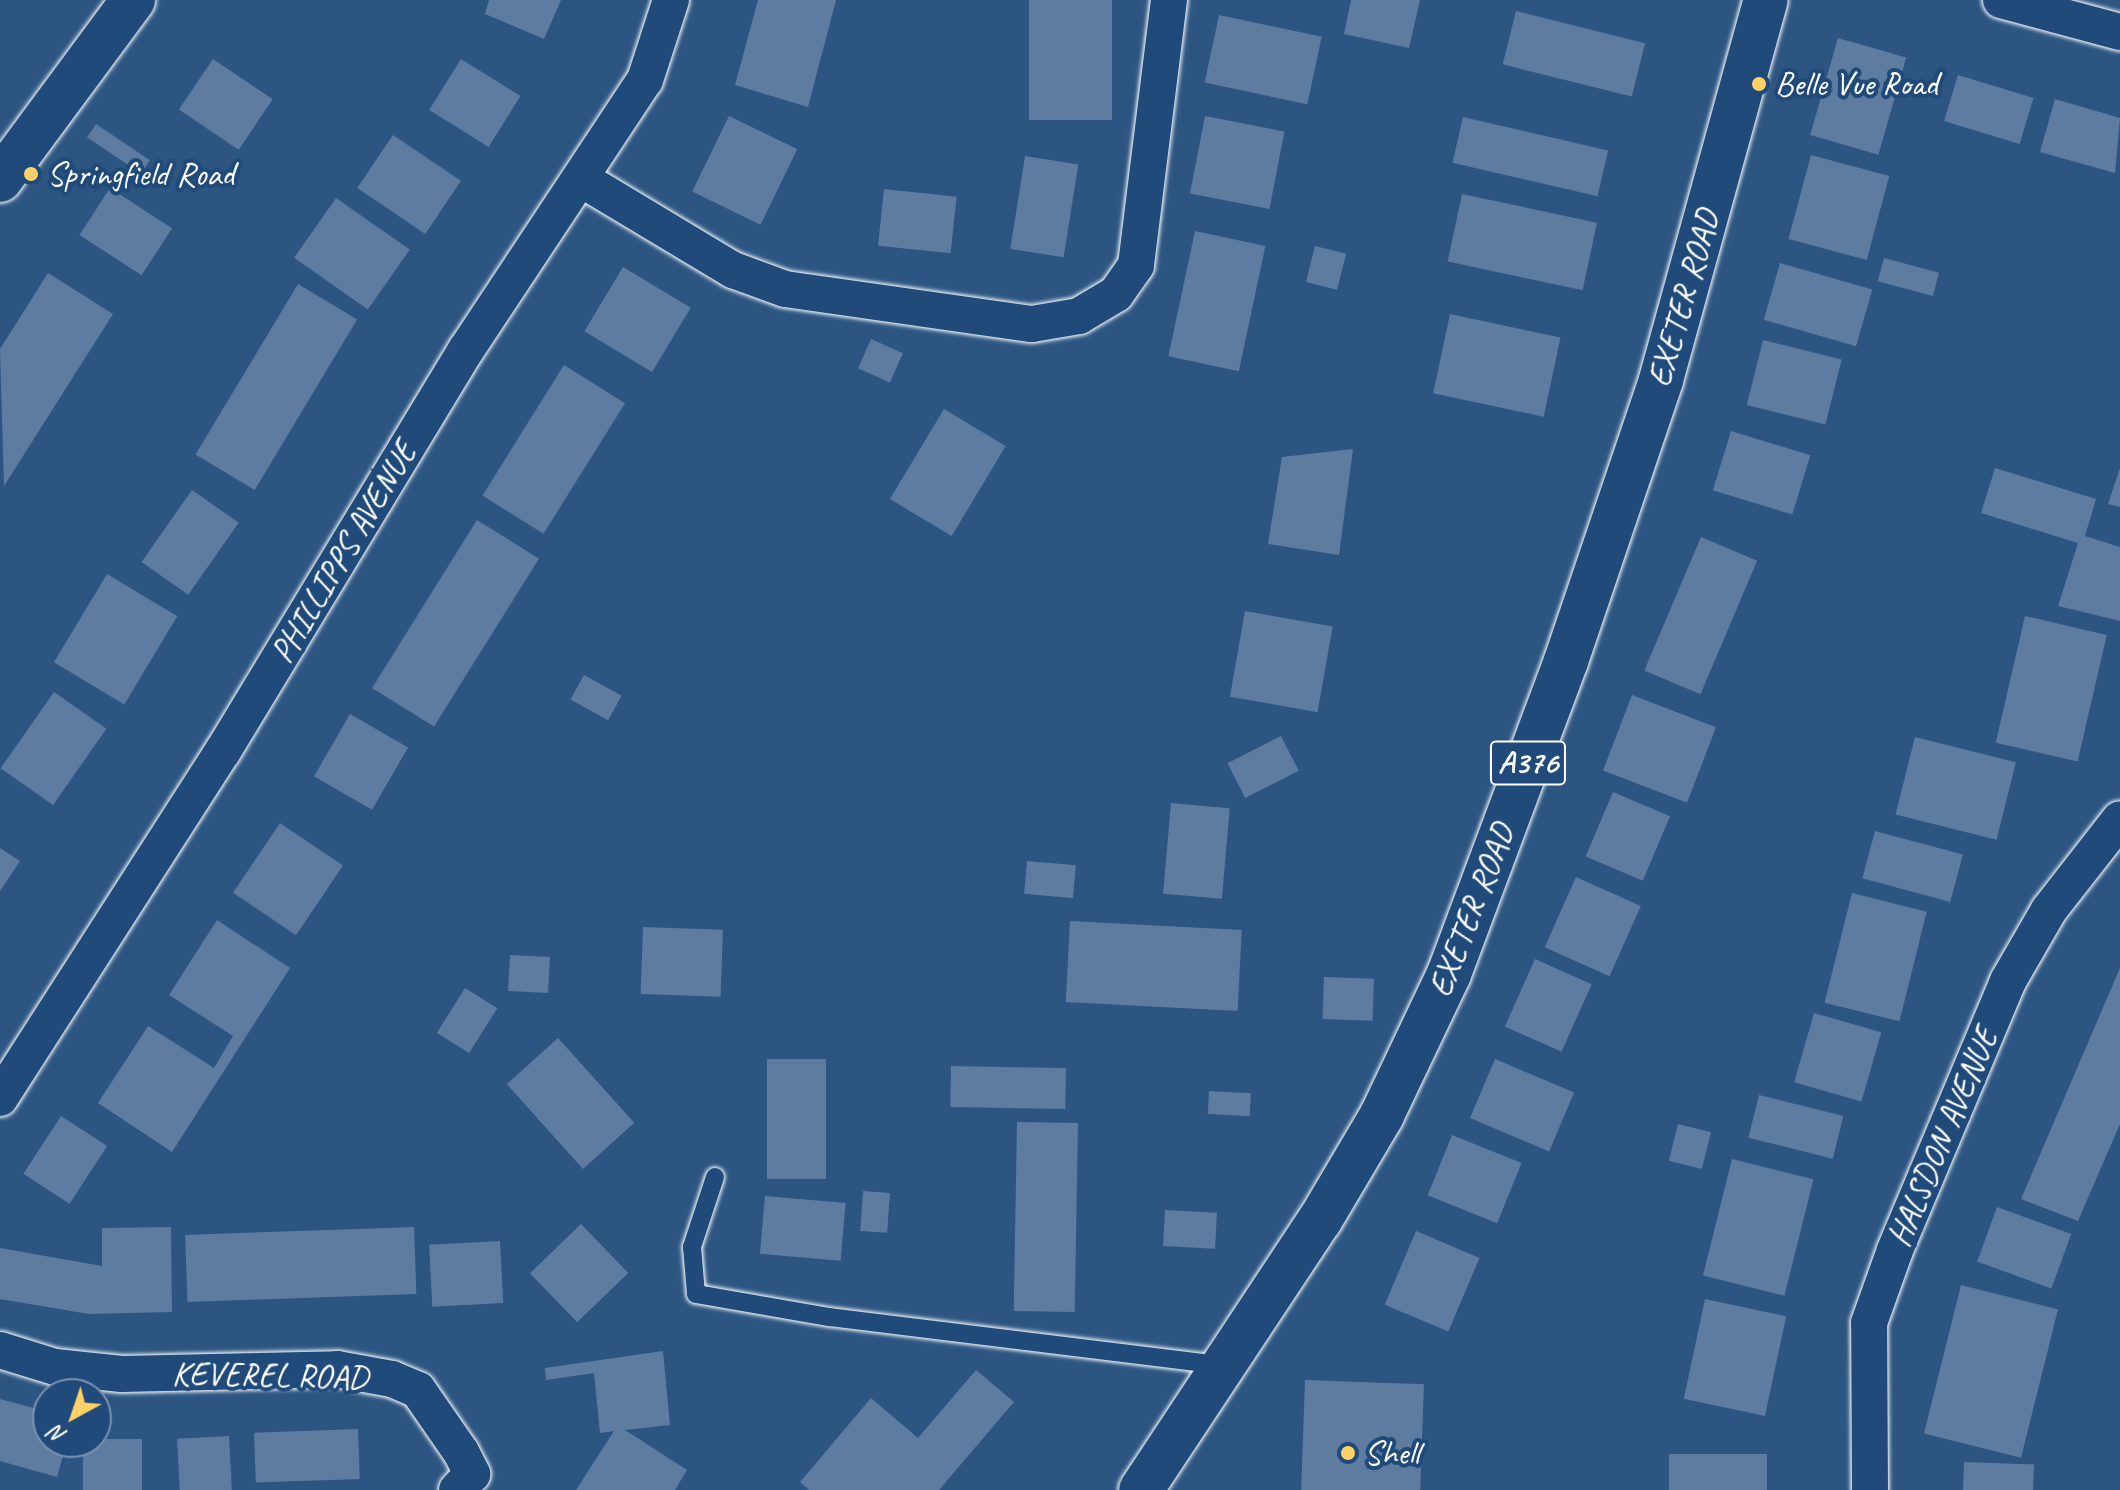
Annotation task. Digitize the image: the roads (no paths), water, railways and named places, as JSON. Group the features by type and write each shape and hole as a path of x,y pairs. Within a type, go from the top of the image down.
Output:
{"main road":[{"path":"0,180 133,0"},
{"name":"EXETER ROAD","path":"1141,1490 1320,1220 1382,1115 1449,974 1566,661 1661,380 1766,0"}],"street":[{"name":"PHILLIPPS AVENUE","path":"0,1098 223,751 466,350 583,180 645,80 671,0"},
{"path":"583,180 733,270 785,289 1032,324 1079,316 1116,294 1136,265 1169,0"},
{"path":"2001,0 2120,32"},
{"name":"HALSDON AVENUE","path":"1870,1490 1869,1323 1895,1250 2008,981 2049,910 2120,819"},
{"name":"KEVEREL ROAD","path":"0,1350 55,1367 122,1374 337,1369 392,1379 418,1390 461,1452 472,1474 457,1490"}],"lane":[{"path":"715,1177 692,1247 696,1294 829,1317 1224,1366"}],"place":[{"name":"Belle Vue Road","path":"1759,84"},
{"name":"Springfield Road","path":"31,174"},
{"name":"Shell","path":"1348,1453"}]}
